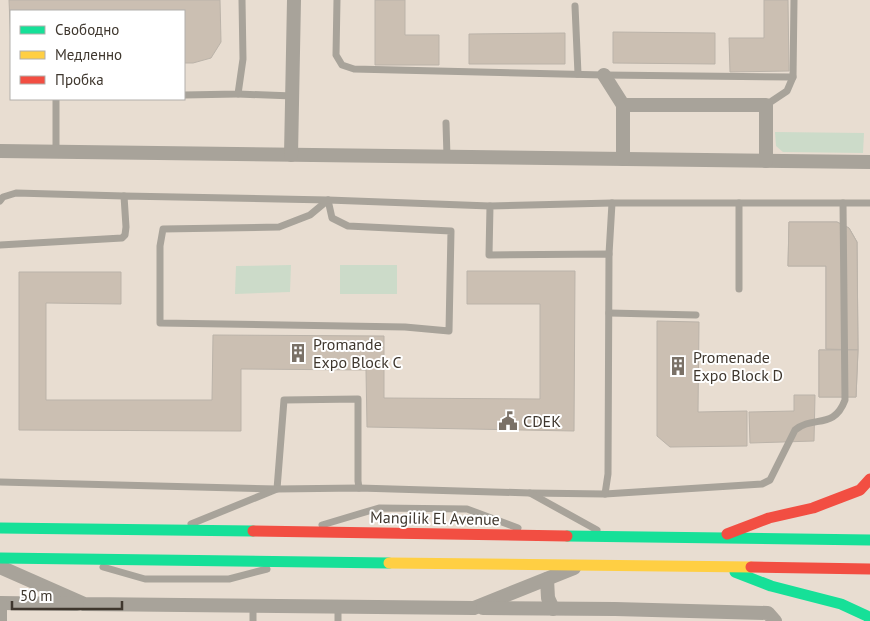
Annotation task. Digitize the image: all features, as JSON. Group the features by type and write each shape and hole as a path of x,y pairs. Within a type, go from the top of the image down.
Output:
{"main road":[{"path":"716,538 769,518 812,508 860,490 870,479"},
{"name":"Mangilik El Avenue","path":"0,528 870,540"},
{"path":"0,558 870,569"},
{"path":"722,567 772,586 841,604 867,616 870,620"}],"street":[{"path":"290,155 294,0"},
{"path":"604,75 623,105 623,159"},
{"path":"623,105 766,105 766,161"},
{"path":"0,151 870,162"},
{"path":"474,608 580,565"},
{"path":"0,567 84,604"},
{"path":"547,579 548,598 553,609"},
{"path":"0,621 0,603 553,609 615,615 768,614 775,621"}],"lane":[{"path":"238,94 243,59 242,0"},
{"path":"337,0 336,55 342,64 354,69 794,77"},
{"path":"766,105 787,91 794,77 794,0"},
{"path":"575,6 578,74"},
{"path":"185,95 293,96"},
{"path":"56,100 56,152"},
{"path":"446,123 447,157"},
{"path":"0,201 16,193 328,200 490,206 612,203 870,203"},
{"path":"0,245 122,238 125,236 126,227 124,196"},
{"path":"328,200 332,218 348,226 451,231 449,331 405,327 160,323 160,246 163,229 279,227 310,215 328,200"},
{"path":"605,494 608,474 609,254 612,203"},
{"path":"739,203 739,289"},
{"path":"0,482 277,489 359,488 605,494 762,484 770,480 774,474 795,430 800,426 824,422 835,416 841,410 845,400 843,203"},
{"path":"490,206 488,255 609,254"},
{"path":"609,313 696,315"},
{"path":"277,489 284,400 348,399 358,399 359,488"},
{"path":"176,530 277,489"},
{"path":"530,493 608,536"},
{"path":"301,532 379,508 438,508 467,509 537,535"},
{"path":"71,559 145,579 229,579 298,562"},
{"path":"253,606 253,621"},
{"path":"338,607 338,621"}],"green space":[{"path":"775,132 864,133 863,153 783,152 776,146"},
{"path":"291,265 290,292 235,294 236,266"},
{"path":"340,265 397,265 397,294 340,294"}],"building":[{"path":"9,0 220,0 221,42 211,58 193,63 185,63 185,10 10,10 10,24"},
{"path":"375,0 405,0 405,35 439,35 439,65 375,65"},
{"path":"764,0 788,0 789,71 730,72 729,38 764,38"},
{"path":"613,32 715,33 715,64 613,63"},
{"path":"565,33 565,64 469,64 469,34"},
{"name":"Promenade Expo Block D","path":"789,222 837,222 849,228 857,242 858,350 826,349 826,266 788,266"},
{"name":"Promenade Expo Block D","path":"789,222 837,222 849,228 857,242 858,350 826,349 826,266 788,266"},
{"name":"Promande Expo Block C","path":"467,271 575,271 574,431 367,427 366,370 241,369 241,431 19,430 19,272 121,272 121,304 46,303 46,400 212,400 213,335 384,336 384,398 540,399 540,304 467,304"},
{"name":"Promenade Expo Block D","path":"657,321 699,322 698,412 747,411 747,446 670,447 657,436"},
{"name":"Promenade Expo Block D","path":"819,350 858,350 856,397 819,397"},
{"name":"Promenade Expo Block D","path":"819,350 858,350 856,397 819,397"},
{"name":"Promenade Expo Block D","path":"794,395 815,395 814,441 750,443 749,412 794,411"}],"traffic: fast":[{"path":"0,528 253,531"},
{"path":"567,536 870,540"},
{"path":"0,558 389,563"},
{"path":"735,572 771,586 841,604 870,619"}],"traffic: slow":[{"path":"389,563 751,567"}],"traffic: jam":[{"path":"727,534 769,518 813,508 860,490 870,479"},
{"path":"253,531 567,536"},
{"path":"751,567 870,569"}],"place":[{"name":"Promande Expo Block C","path":"298,353"},
{"name":"Promenade Expo Block D","path":"678,366"},
{"name":"CDEK","path":"508,421"}]}
